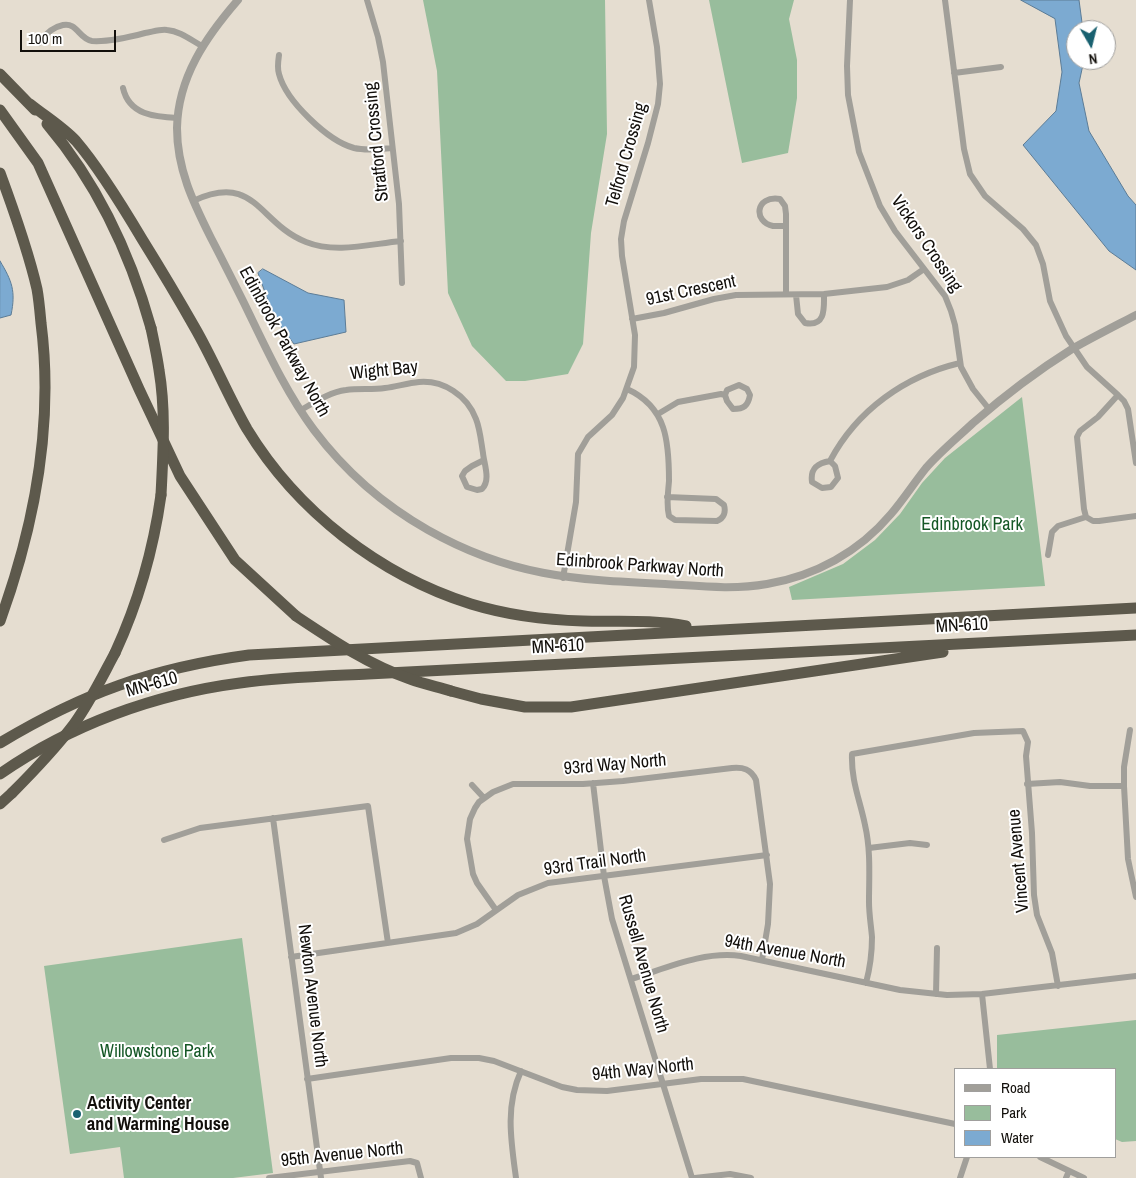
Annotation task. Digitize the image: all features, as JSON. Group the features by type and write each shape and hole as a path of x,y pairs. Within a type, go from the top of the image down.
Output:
{"highway":[{"path":"0,74 30,104 77,163 106,212 130,263 151,328 160,372 164,448 161,495 145,575 115,653 75,723 45,759 0,804"},
{"path":"30,104 75,140 111,190 196,329 248,429 260,448 300,498 353,544 410,579 472,604 518,615 558,620 666,622 703,630"},
{"path":"0,110 38,163 180,476 235,560 296,616 333,641 376,665 410,679 481,699 525,707 571,707 937,652 1136,636"},
{"path":"0,173 18,223 37,290 44,344 46,398 44,440 34,508 16,576 0,621"},
{"name":"MN-610","path":"0,743 53,713 119,684 178,667 249,655 1136,608"},
{"name":"MN-610","path":"0,774 57,740 114,715 179,695 239,683 368,674 1136,636"}],"street":[{"name":"Edinbrook Parkway North","path":"238,0 202,46 188,73 180,102 178,118 180,160 193,201 277,370 314,429 346,466 375,494 408,518 443,539 481,556 517,568 563,578 739,587 780,582 818,569 846,554 877,529 890,516 938,456 990,409 1027,380 1074,348 1136,315"},
{"name":"Stratford Crossing","path":"366,0 381,52 401,241 402,284"},
{"name":"Telford Crossing","path":"563,578 576,502 578,454 585,440 612,415 628,389 635,357 636,345 622,256 621,238 624,221 658,104 660,84 657,46 649,0"},
{"name":"Vickors Crossing","path":"850,0 851,20 847,66 848,95 859,152 880,206 895,231 945,296 951,311 960,363 973,389 990,409"},
{"path":"945,0 964,149 970,174 985,196 1023,229 1036,245 1050,301 1074,348 1086,367 1124,401 1131,418 1136,463"},
{"path":"39,42 53,28 69,25 88,40 94,41 167,30 179,33 202,46"},
{"path":"279,55 279,74 287,91 303,111 326,132 336,140 355,148 364,150 392,148"},
{"path":"954,73 1001,67"},
{"path":"122,88 127,99 141,113 151,116 178,118"},
{"path":"193,201 214,193 224,192 243,195 296,237 306,242 323,246 348,247 401,241"},
{"path":"786,226 774,226 767,223 762,218 760,206 766,200 772,198 780,200 785,206 786,226 786,294"},
{"name":"91st Crescent","path":"632,319 736,295 824,294 887,287 908,280 924,269"},
{"path":"796,295 798,314 805,322 811,324 818,322 824,313 824,294"},
{"path":"830,461 835,466 838,478 831,487 822,488 812,482 811,476 816,466 830,461 846,436 860,420 892,392 931,372 960,363"},
{"name":"Wight Bay","path":"301,410 330,394 346,390 377,389 418,382 442,385 453,390 470,407 479,430 484,460 486,474 485,486 477,490 467,487 462,476 465,471 484,460"},
{"path":"628,389 642,398 658,414 665,434 669,463 666,505 669,516 675,520 717,521 724,514 724,505 716,499 667,497"},
{"path":"658,414 678,402 725,394"},
{"path":"1118,394 1098,417 1086,425 1077,437 1082,492 1086,516 1093,521 1136,516"},
{"path":"1048,555 1052,532 1058,526 1086,516"},
{"path":"1130,730 1124,767 1124,786 1128,859 1136,897"},
{"name":"Vincent Avenue","path":"869,848 865,823 855,788 852,754 974,733 1023,731 1028,742 1026,756 1027,784 1032,833 1034,896 1038,915 1052,953 1058,986"},
{"name":"93rd Way North","path":"484,798 501,787 513,784 623,781 743,768 751,771 757,786 767,855"},
{"path":"1027,784 1060,782 1090,786 1124,786"},
{"name":"Russell Avenue North","path":"593,783 604,876 612,919 693,1178"},
{"path":"472,785 484,798 475,808 470,819 467,839 473,874 476,883 496,910"},
{"path":"164,840 200,828 368,806 388,943"},
{"name":"Newton Avenue North","path":"273,818 321,1175"},
{"path":"866,983 872,936 869,901 869,848 910,843 926,845"},
{"path":"762,960 770,904 767,855"},
{"name":"93rd Trail North","path":"292,956 456,933 477,924 518,895 548,883 767,855"},
{"path":"936,994 937,948"},
{"name":"94th Avenue North","path":"631,979 708,955 730,954 900,990 936,994 982,994 1136,976"},
{"path":"982,994 990,1068"},
{"name":"94th Way North","path":"307,1079 465,1057 494,1061 562,1088 607,1091 701,1079 742,1079 954,1124"},
{"path":"516,1178 510,1126 513,1094 521,1071"},
{"path":"960,1178 968,1158"},
{"path":"1042,1158 1084,1178"},
{"name":"95th Avenue North","path":"269,1178 321,1175 410,1161 417,1163 421,1178"},
{"path":"1066,1178 1069,1171"},
{"path":"693,1178 730,1174 751,1178"}],"green space":[{"path":"423,0 605,0 607,134 591,233 583,344 568,374 525,381 506,381 472,346 448,293 437,71"},
{"path":"709,0 794,0 789,19 797,60 797,98 788,153 742,163"},
{"name":"Edinbrook Park","path":"1022,397 1045,586 792,600 789,587 843,564 875,540 900,514 922,483 945,458"},
{"name":"Willowstone Park","path":"242,938 273,1173 233,1178 124,1178 120,1147 70,1154 44,966"},
{"path":"1136,1020 1136,1141 1122,1142 1116,1139 1116,1068 997,1068 997,1035"}],"water":[{"path":"1021,0 1079,0 1082,20 1066,20 1066,70 1082,70 1079,83 1089,131 1128,196 1136,205 1136,270 1109,251 1023,145 1056,111 1062,72 1055,19"},
{"path":"0,261 12,286 13,299 11,315 0,318"},
{"path":"263,269 308,293 344,300 346,332 294,344 274,317 258,273"}],"place":[{"name":"Activity Center and Warming House","path":"77,1114"}]}
